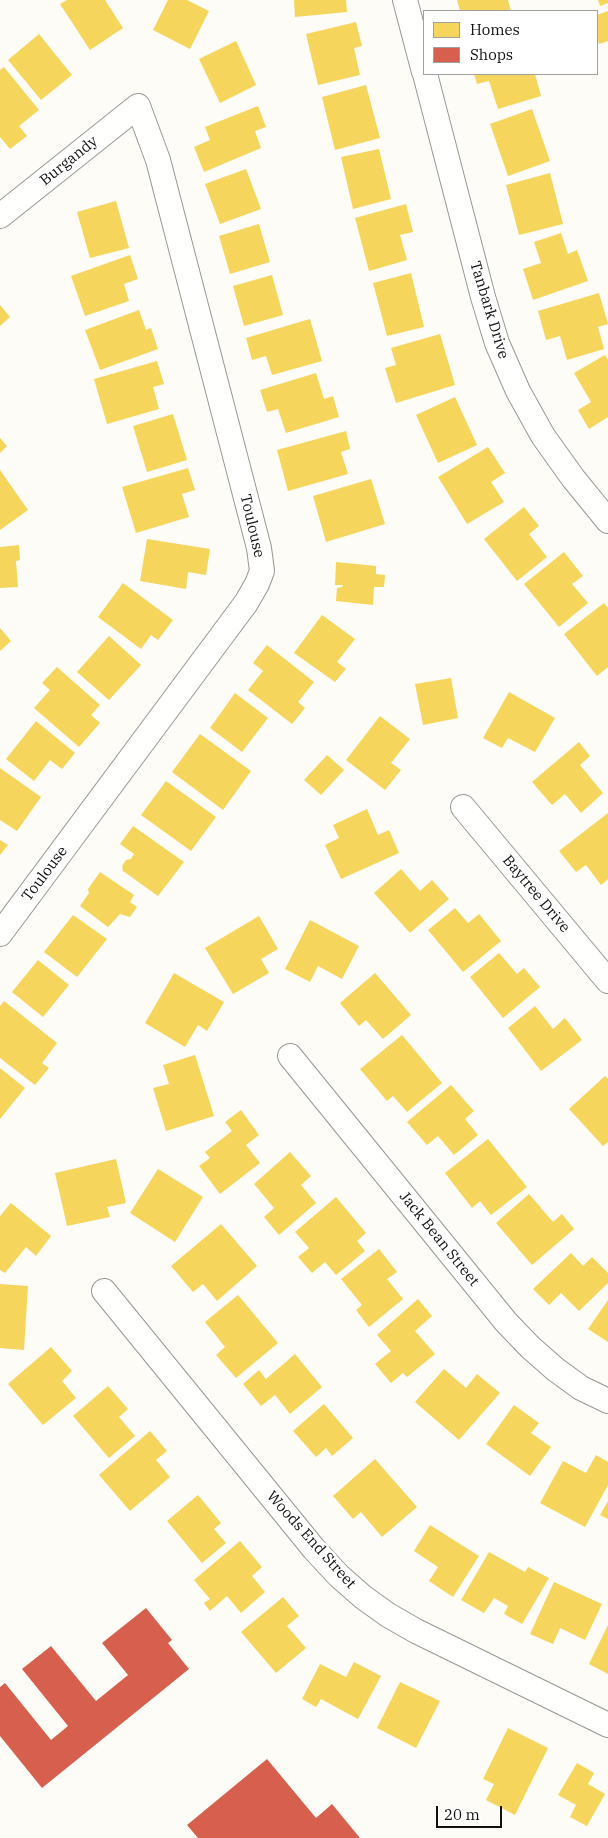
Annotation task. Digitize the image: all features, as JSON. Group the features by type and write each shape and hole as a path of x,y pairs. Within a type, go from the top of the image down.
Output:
{"street":[{"name":"Tanbark Drive","path":"405,0 423,69"},
{"name":"Tanbark Drive","path":"425,75 483,297 498,344 518,391 543,436 573,478 608,521"},
{"name":"Burgandy","path":"0,216 138,106"},
{"name":"Toulouse","path":"0,934 246,603 262,571 259,548 158,160 138,106"},
{"name":"Baytree Drive","path":"463,807 608,981"},
{"name":"Jack Bean Street","path":"290,1056 506,1322 554,1369 581,1388 608,1401"},
{"name":"Woods End Street","path":"104,1291 314,1549 339,1576 363,1597 388,1615 416,1631 608,1725"}],"building: Homes":[{"path":"67,0 105,0 123,28 90,50 60,4"},
{"path":"168,0 187,0 209,11 190,49 153,30"},
{"path":"294,0 346,0 347,12 295,17"},
{"path":"457,0 508,0 511,10 460,10"},
{"path":"598,0 608,0 608,3 600,6"},
{"path":"608,11 608,41 599,44 598,41 598,15"},
{"path":"356,22 362,46 354,48 360,75 318,85 306,34"},
{"path":"39,34 72,75 41,100 8,60"},
{"path":"236,41 256,85 220,103 199,59"},
{"path":"4,67 39,110 19,126 27,136 10,149 0,137 0,70"},
{"path":"474,75 535,75 541,96 498,109 489,81 477,84"},
{"path":"366,85 380,138 335,150 322,97"},
{"path":"258,106 266,127 255,131 261,148 204,172 194,147 210,140 205,127"},
{"path":"532,109 550,161 508,176 490,124"},
{"path":"379,149 391,199 353,209 341,157"},
{"path":"246,169 261,209 220,224 205,184"},
{"path":"550,173 563,224 519,235 506,185"},
{"path":"116,201 129,248 90,258 77,212"},
{"path":"406,204 413,232 400,235 407,260 369,271 355,218"},
{"path":"259,224 270,262 230,274 219,236"},
{"path":"561,233 568,254 577,250 588,281 533,300 523,269 541,263 534,242"},
{"path":"130,255 138,279 124,284 129,301 85,316 71,276"},
{"path":"411,273 424,327 387,336 373,283"},
{"path":"272,275 283,315 244,326 233,286"},
{"path":"599,293 608,324 598,327 604,349 567,360 560,336 546,340 538,311"},
{"path":"0,305 10,317 0,326"},
{"path":"139,310 146,330 151,328 158,349 100,370 85,330"},
{"path":"310,319 322,361 272,375 266,356 252,360 246,338"},
{"path":"440,334 455,385 396,403 385,368 396,365 391,348"},
{"path":"605,355 608,360 608,417 589,429 578,410 591,402 574,373"},
{"path":"157,361 164,384 153,387 159,409 107,424 94,379"},
{"path":"316,373 324,399 333,396 339,417 286,433 278,409 267,412 260,390"},
{"path":"455,397 477,445 438,463 416,415"},
{"path":"173,414 187,460 147,472 133,426"},
{"path":"346,431 350,449 341,452 348,474 288,491 277,450"},
{"path":"0,438 7,446 0,453"},
{"path":"488,447 505,473 491,482 504,502 467,524 438,477"},
{"path":"188,468 195,490 182,494 189,517 136,533 122,487"},
{"path":"0,470 28,510 0,530"},
{"path":"371,479 385,524 326,542 313,496"},
{"path":"524,507 539,526 529,534 547,557 517,581 484,539"},
{"path":"147,539 210,549 206,575 188,572 186,589 140,581"},
{"path":"19,545 20,560 16,561 18,587 0,588 0,547"},
{"path":"564,552 583,576 572,584 588,603 559,627 524,584"},
{"path":"336,562 376,566 376,574 385,575 384,587 374,587 373,605 336,601 337,588 343,585 335,585"},
{"path":"123,583 173,620 158,640 151,635 141,649 98,617"},
{"path":"604,603 608,608 608,667 597,676 564,634"},
{"path":"322,615 355,639 337,662 346,669 335,682 294,653"},
{"path":"0,628 11,641 0,651"},
{"path":"109,636 141,665 109,700 77,672"},
{"path":"267,645 314,682 298,702 305,708 292,724 248,690 263,671 253,663"},
{"path":"57,667 100,705 91,715 100,723 79,747 34,708 50,690 42,683"},
{"path":"451,678 458,718 423,725 415,684"},
{"path":"509,692 555,718 535,752 508,738 502,748 483,738"},
{"path":"235,693 268,718 242,752 210,728"},
{"path":"380,716 410,739 391,763 401,770 385,790 346,760"},
{"path":"36,721 75,753 62,769 50,760 34,781 6,759"},
{"path":"200,734 251,771 223,810 172,772"},
{"path":"579,742 590,756 580,765 603,793 581,813 565,794 552,805 532,782"},
{"path":"327,755 344,770 321,795 304,780"},
{"path":"0,768 41,797 17,831 0,820"},
{"path":"166,781 216,817 191,851 141,815"},
{"path":"367,809 378,835 389,830 399,853 341,879 325,845 339,838 333,825"},
{"path":"608,813 608,879 601,885 586,865 576,872 559,851"},
{"path":"133,826 184,862 158,896 123,871 122,866 134,854 120,844"},
{"path":"0,840 8,845 0,855"},
{"path":"401,869 420,891 432,880 449,899 410,933 374,893"},
{"path":"100,872 134,895 130,902 137,907 130,917 120,914 108,927 80,906 89,893 88,889"},
{"path":"455,908 468,923 479,914 501,941 463,972 428,930"},
{"path":"73,915 107,939 77,977 44,952"},
{"path":"259,916 278,949 261,959 269,973 233,994 205,948"},
{"path":"310,920 359,946 342,979 318,966 310,982 285,969"},
{"path":"499,953 517,974 524,968 540,987 503,1018 470,977"},
{"path":"38,960 69,985 43,1017 12,992"},
{"path":"174,973 224,1002 207,1031 198,1025 185,1047 145,1023"},
{"path":"375,973 411,1015 383,1039 366,1020 359,1026 340,1003"},
{"path":"4,1001 57,1043 42,1063 49,1068 35,1085 0,1058 0,1006"},
{"path":"535,1006 553,1029 565,1018 582,1040 541,1071 508,1028"},
{"path":"402,1035 442,1083 407,1112 393,1096 387,1101 360,1069"},
{"path":"195,1055 214,1116 166,1131 153,1088 169,1084 163,1065"},
{"path":"0,1068 25,1088 0,1119"},
{"path":"605,1076 608,1079 608,1142 603,1146 569,1109"},
{"path":"451,1085 474,1111 465,1119 478,1135 454,1155 438,1136 427,1145 407,1122"},
{"path":"241,1110 259,1135 246,1145 260,1163 220,1194 199,1166 210,1158 205,1152 232,1131 225,1122"},
{"path":"488,1139 527,1187 491,1215 480,1201 472,1208 445,1173"},
{"path":"290,1152 311,1176 301,1185 316,1203 279,1235 264,1217 274,1208 254,1184"},
{"path":"116,1159 126,1203 107,1207 110,1217 67,1226 55,1173"},
{"path":"158,1169 203,1197 175,1242 130,1213"},
{"path":"529,1194 553,1222 562,1214 574,1229 532,1265 496,1223"},
{"path":"336,1197 366,1233 357,1241 365,1251 336,1275 325,1262 312,1273 298,1257 309,1248 295,1232"},
{"path":"11,1203 51,1236 36,1256 26,1247 5,1273 0,1270 0,1216"},
{"path":"221,1224 257,1266 217,1301 203,1284 193,1292 171,1266"},
{"path":"379,1249 397,1272 387,1279 403,1299 369,1327 356,1310 362,1305 341,1279"},
{"path":"571,1253 583,1266 592,1257 608,1273 608,1283 579,1311 561,1293 549,1305 533,1289"},
{"path":"0,1284 28,1286 24,1350 0,1348"},
{"path":"238,1295 278,1343 236,1378 216,1355 225,1347 205,1322"},
{"path":"418,1299 432,1316 415,1331 435,1354 407,1377 403,1373 391,1383 375,1364 391,1351 377,1335"},
{"path":"608,1300 608,1342 588,1329"},
{"path":"51,1347 72,1371 62,1381 76,1398 43,1425 8,1384"},
{"path":"295,1354 322,1387 290,1414 275,1395 261,1406 243,1384 259,1370 266,1379"},
{"path":"444,1369 466,1388 477,1374 500,1393 459,1440 415,1402"},
{"path":"108,1386 128,1409 119,1417 135,1436 109,1458 73,1416"},
{"path":"324,1404 353,1438 332,1456 326,1448 316,1457 293,1431"},
{"path":"514,1405 539,1423 531,1433 551,1447 530,1476 486,1444"},
{"path":"150,1431 167,1451 156,1460 170,1477 130,1511 99,1475"},
{"path":"596,1455 608,1462 608,1485 585,1527 540,1503 563,1461 586,1473"},
{"path":"375,1459 417,1507 382,1537 361,1512 353,1519 333,1496"},
{"path":"198,1495 221,1523 214,1529 226,1543 202,1563 167,1521"},
{"path":"608,1501 608,1519 600,1515"},
{"path":"430,1525 479,1556 453,1597 429,1581 438,1567 414,1551"},
{"path":"240,1541 262,1567 252,1576 265,1592 241,1613 227,1596 210,1611 204,1603 210,1599 194,1580"},
{"path":"489,1552 525,1572 528,1567 549,1578 522,1624 504,1614 508,1606 494,1598 484,1613 461,1600"},
{"path":"554,1582 602,1604 585,1640 560,1628 553,1644 530,1634"},
{"path":"283,1597 299,1616 287,1626 306,1648 276,1673 241,1632"},
{"path":"608,1625 608,1674 589,1664"},
{"path":"354,1662 381,1676 358,1719 321,1699 316,1707 302,1699 320,1664 346,1677"},
{"path":"400,1682 440,1701 416,1748 377,1728"},
{"path":"508,1728 548,1748 515,1815 486,1800 494,1784 483,1779"},
{"path":"577,1763 594,1773 588,1784 605,1794 587,1826 570,1817 576,1805 558,1795"}],"building: Shops":[{"path":"146,1608 172,1640 168,1643 189,1669 42,1788 0,1736 0,1687 5,1683 51,1740 68,1726 22,1669 51,1646 96,1701 128,1675 102,1643"},
{"path":"267,1759 316,1818 332,1804 360,1838 198,1838 187,1825"}]}
